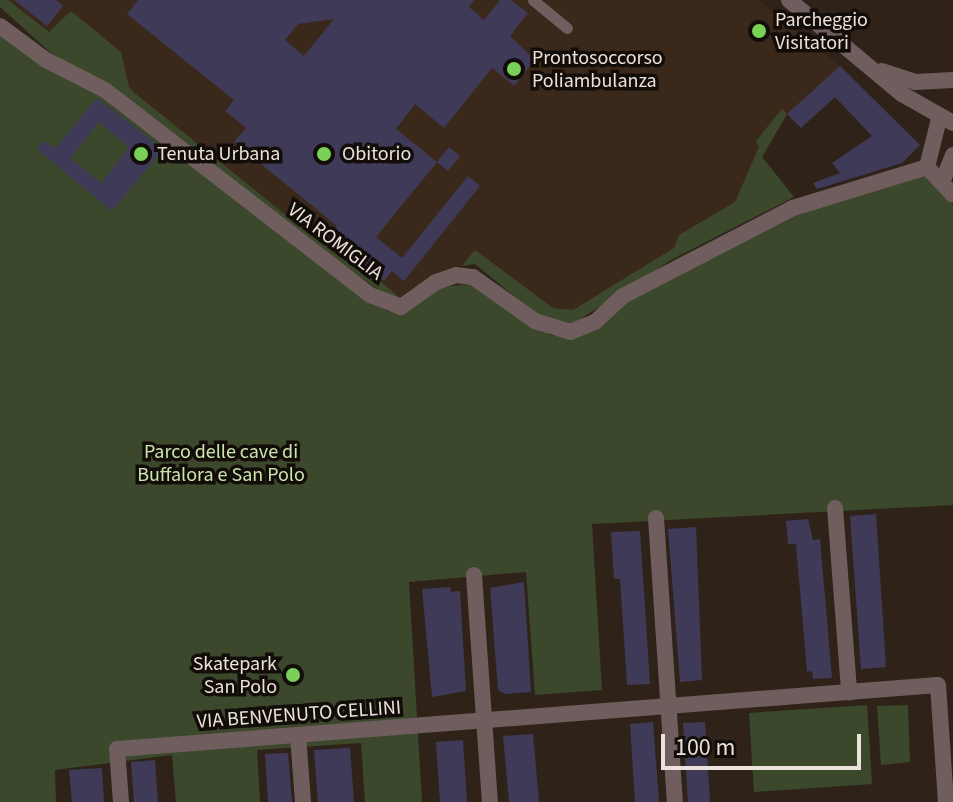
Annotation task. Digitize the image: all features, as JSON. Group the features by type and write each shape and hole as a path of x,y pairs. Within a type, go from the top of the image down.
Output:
{"street":[{"path":"533,0 567,28"},
{"path":"789,0 942,119"},
{"name":"VIA ROMIGLIA","path":"0,26 34,53 105,90 370,295 401,307 436,282 456,275 473,277 535,321 570,332 595,322 623,296 793,208 927,167"},
{"path":"873,67 901,79 949,80"},
{"path":"949,80 931,95 942,119 937,144 927,167 943,180 953,195"},
{"path":"943,180 953,155"},
{"path":"835,508 849,692"},
{"path":"656,518 675,802"},
{"path":"474,575 490,802"},
{"name":"VIA BENVENUTO CELLINI","path":"121,802 117,749 938,685 946,802"},
{"path":"298,735 303,802"}],"shaded area":[{"path":"0,0 758,0 840,66 787,114 762,156 794,197 671,260 573,324 537,315 475,264 449,268 396,301 139,107 50,52 0,7"}],"green space":[{"path":"0,0 8,0 49,32 71,11 121,52 129,87 136,94 308,233 325,234 400,298 390,298 317,246 139,107 50,52 0,7"},
{"name":"Parco delle cave di Buffalora e San Polo","path":"0,32 103,91 387,311 406,313 441,287 470,284 550,335 576,338 628,301 794,212 925,174 940,184 953,205 953,505 592,524 602,690 535,695 526,572 409,582 422,802 365,802 361,743 257,750 260,802 176,802 172,755 55,770 56,802 0,802"},
{"path":"782,109 787,114 762,157 794,197 671,260 573,324 537,315 475,264 462,266 475,250 553,308 573,310 674,248 679,235 735,202 759,147 756,141"},
{"path":"867,705 872,784 754,792 749,713"},
{"path":"908,705 910,762 881,765 877,706"}],"building":[{"path":"14,0 56,0 63,6 47,26"},
{"path":"138,0 474,0 469,7 484,20 500,0 511,0 528,13 510,36 535,60 514,86 492,68 444,128 415,104 396,129 437,162 376,237 402,258 468,176 480,186 404,281 392,271 384,281 328,237 337,226 234,142 246,128 225,111 234,100 127,14","holes":["334,19 304,56 285,40 298,24"]},
{"path":"840,66 920,145 902,163 817,189 813,183 840,173 832,163 872,136 835,97 801,128 787,114"},
{"name":"Tenuta Urbana","path":"97,98 163,149 112,211 37,149 44,141 55,149","holes":["99,122 129,147 101,183 70,158"]},
{"path":"449,147 460,156 448,171 437,162"},
{"path":"876,514 886,667 861,669 850,516"},
{"path":"808,519 813,540 820,539 832,678 813,679 812,671 807,672 796,544 788,544 786,521"},
{"path":"696,527 702,680 680,682 668,529"},
{"path":"640,531 650,684 627,685 620,579 614,579 611,532"},
{"path":"524,582 531,692 505,694 498,690 490,588"},
{"path":"450,587 451,592 460,591 466,691 432,697 422,589"},
{"path":"653,722 659,802 635,802 630,724"},
{"path":"705,722 710,802 688,802 683,723"},
{"path":"533,734 539,802 509,802 503,736"},
{"path":"463,740 467,802 440,802 436,742"},
{"path":"350,748 354,802 318,802 314,750"},
{"path":"288,753 292,802 268,802 265,754"},
{"path":"155,760 158,802 134,802 131,762"},
{"path":"102,768 104,802 72,802 69,770"}],"place":[{"name":"Parcheggio Visitatori","path":"759,31"},
{"name":"Prontosoccorso Poliambulanza","path":"514,69"},
{"name":"Tenuta Urbana","path":"141,154"},
{"name":"Obitorio","path":"324,154"},
{"name":"Skatepark San Polo","path":"293,675"}]}
